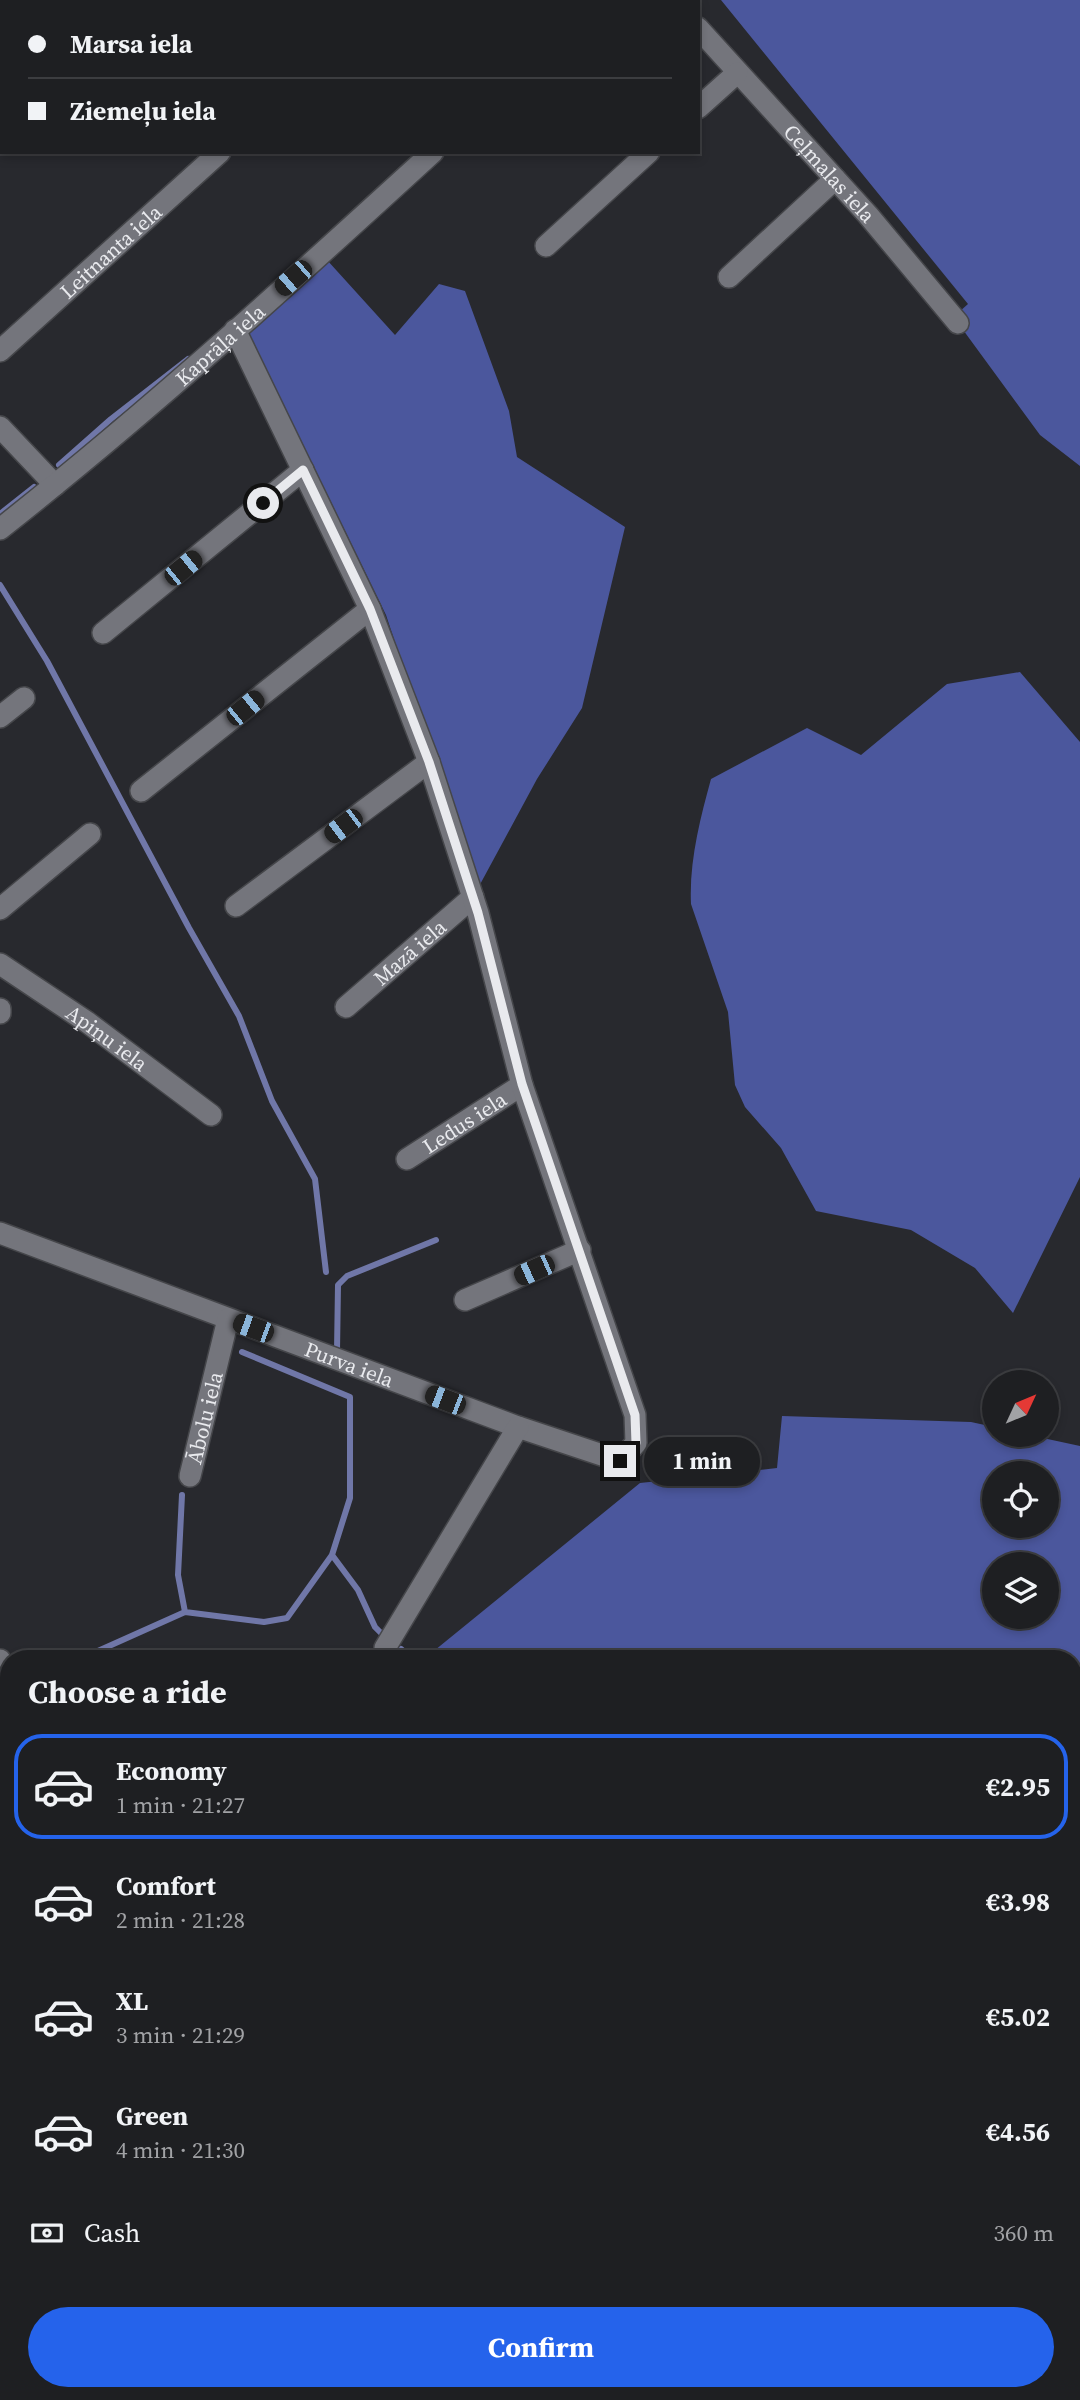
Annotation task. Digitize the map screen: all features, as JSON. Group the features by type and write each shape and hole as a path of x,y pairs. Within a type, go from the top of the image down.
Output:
{"street":[{"name":"Ceļmalas iela","path":"700,30 835,179 958,323"},
{"path":"700,106 737,73"},
{"name":"Leitnanta iela","path":"0,351 218,154"},
{"name":"Kaprāļa iela","path":"0,529 235,330 431,154"},
{"path":"546,246 647,154"},
{"path":"729,277 835,179"},
{"path":"235,330 370,609 429,762 473,897 522,1084 580,1250 465,1300"},
{"path":"0,427 55,485"},
{"path":"103,633 303,470"},
{"path":"141,791 370,609"},
{"path":"0,717 24,698"},
{"path":"236,906 429,762"},
{"path":"0,909 90,834"},
{"name":"Mazā iela","path":"346,1007 473,897"},
{"name":"Apiņu iela","path":"0,964 87,1022 211,1115"},
{"name":"Ledus iela","path":"407,1159 522,1084"},
{"name":"Purva iela","path":"0,1233 518,1427 620,1461 636,1443 635,1415 580,1250"},
{"name":"Ābolu iela","path":"190,1476 228,1319"},
{"path":"385,1648 518,1427"}],"shaded area":[{"path":"721,0 1080,0 1080,466 1040,435 958,323 950,320 968,304"},
{"path":"327,260 395,335 439,284 465,291 509,411 517,457 625,527 582,708 537,779 477,890 386,615 248,332"},
{"path":"1020,672 1080,742 1080,1177 1013,1313 975,1268 911,1230 816,1211 781,1148 745,1107 735,1085 728,1012 691,904 691,888 696,841 711,779 807,728 861,755 947,684"},
{"path":"782,1416 971,1422 982,1424 982,1447 1059,1447 1059,1441 1080,1446 1080,1650 435,1650 640,1483 777,1468"}],"waterway":[{"path":"59,465 111,419 188,359"},
{"path":"0,514 34,487"},
{"path":"0,585 47,661 189,928 239,1016 272,1101 315,1179 326,1272"},
{"path":"337,1351 338,1285 347,1276 436,1240"},
{"path":"100,1650 185,1612 264,1622 287,1618 332,1555 350,1498 350,1397 242,1352"},
{"path":"182,1495 178,1575 185,1612"},
{"path":"332,1555 358,1590 375,1627 384,1636"}],"route":[{"path":"263,503 303,470 370,609 429,762 478,913 522,1084 635,1415 636,1443 620,1461"}]}
